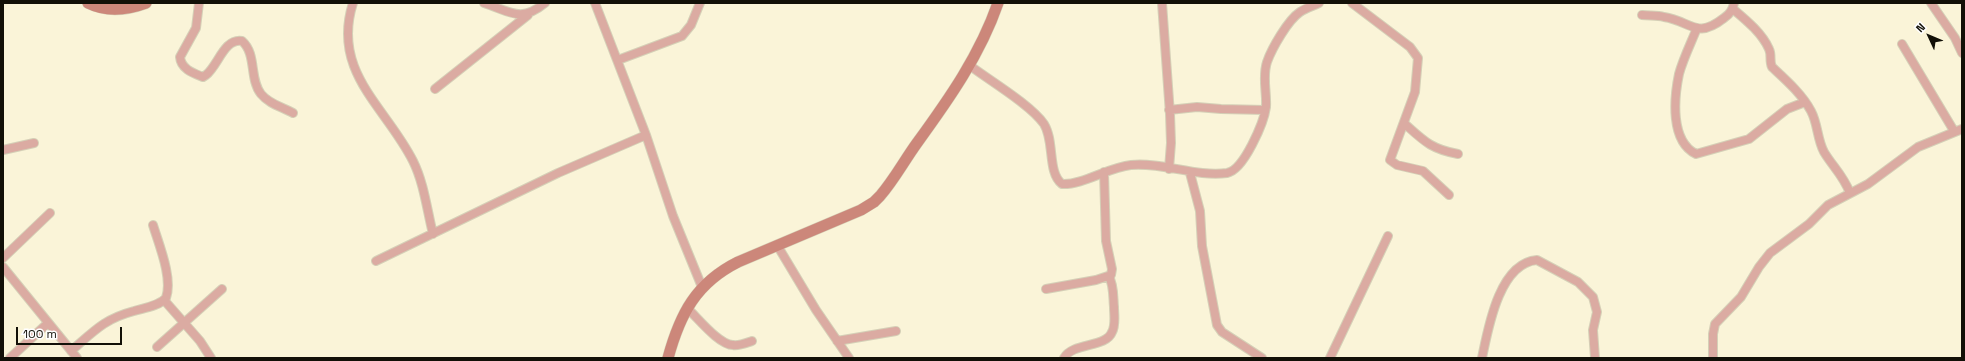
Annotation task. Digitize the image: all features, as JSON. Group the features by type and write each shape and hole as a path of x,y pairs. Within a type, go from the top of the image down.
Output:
{"street":[{"path":"88,3 105,9 129,8 146,3"},
{"path":"199,3 196,28 180,58 180,63 202,77 210,72 230,43 237,40 242,42 248,50 253,74 260,92 276,106 293,113"},
{"path":"353,3 349,20 348,43 352,64 365,90 400,139 413,161 420,177 433,234"},
{"path":"484,3 515,14 528,15"},
{"path":"435,89 544,3"},
{"path":"595,3 646,135 673,216 702,287"},
{"path":"618,60 682,36 691,26 700,3"},
{"path":"668,358 687,308 702,287 725,268 854,213 874,202 888,186 917,143 937,117 970,65 984,37 998,3"},
{"path":"1162,3 1171,143 1169,169"},
{"path":"970,65 1028,108 1044,125 1050,142 1054,175 1062,184 1075,183 1104,172 1132,165 1149,165 1190,173 1228,173 1235,170 1246,156 1265,110 1264,72 1267,61 1286,27 1293,18 1300,12 1319,3"},
{"path":"1352,3 1410,47 1418,58 1415,92 1405,124 1390,157 1392,163 1423,171 1449,195"},
{"path":"1931,3 1955,38 1962,53"},
{"path":"1642,15 1663,16 1688,27 1709,27 1720,21 1733,6 1762,37 1771,52 1770,64 1772,67 1805,102 1815,120 1819,141 1825,152 1845,179 1850,193"},
{"path":"1697,28 1679,74 1676,101 1679,134 1690,151 1696,154 1745,141 1786,109 1805,102"},
{"path":"1713,358 1713,334 1715,324 1741,297 1765,259 1809,224 1823,209 1872,181 1918,147 1958,130 1902,44"},
{"path":"1169,110 1197,107 1265,110"},
{"path":"1405,124 1431,146 1440,151 1458,154"},
{"path":"376,261 590,158 646,135"},
{"path":"3,150 34,144"},
{"path":"1064,358 1071,351 1103,341 1109,337 1112,332 1114,321 1113,286 1109,277 1112,269 1106,241 1104,172"},
{"path":"1190,173 1200,211 1202,246 1217,326 1222,332 1262,358"},
{"path":"3,258 50,213"},
{"path":"71,351 107,320 164,300 167,294 167,276 153,225"},
{"path":"1330,358 1388,236"},
{"path":"777,245 837,342 849,358"},
{"path":"1482,358 1490,321 1502,290 1521,265 1529,261 1537,260 1578,282 1593,298 1597,312 1594,330 1595,358"},
{"path":"3,267 77,358"},
{"path":"1046,289 1109,277"},
{"path":"157,346 222,289"},
{"path":"164,300 200,341 211,358"},
{"path":"687,308 725,343 735,346 752,341"},
{"path":"10,358 48,323"},
{"path":"837,342 896,331"}]}
